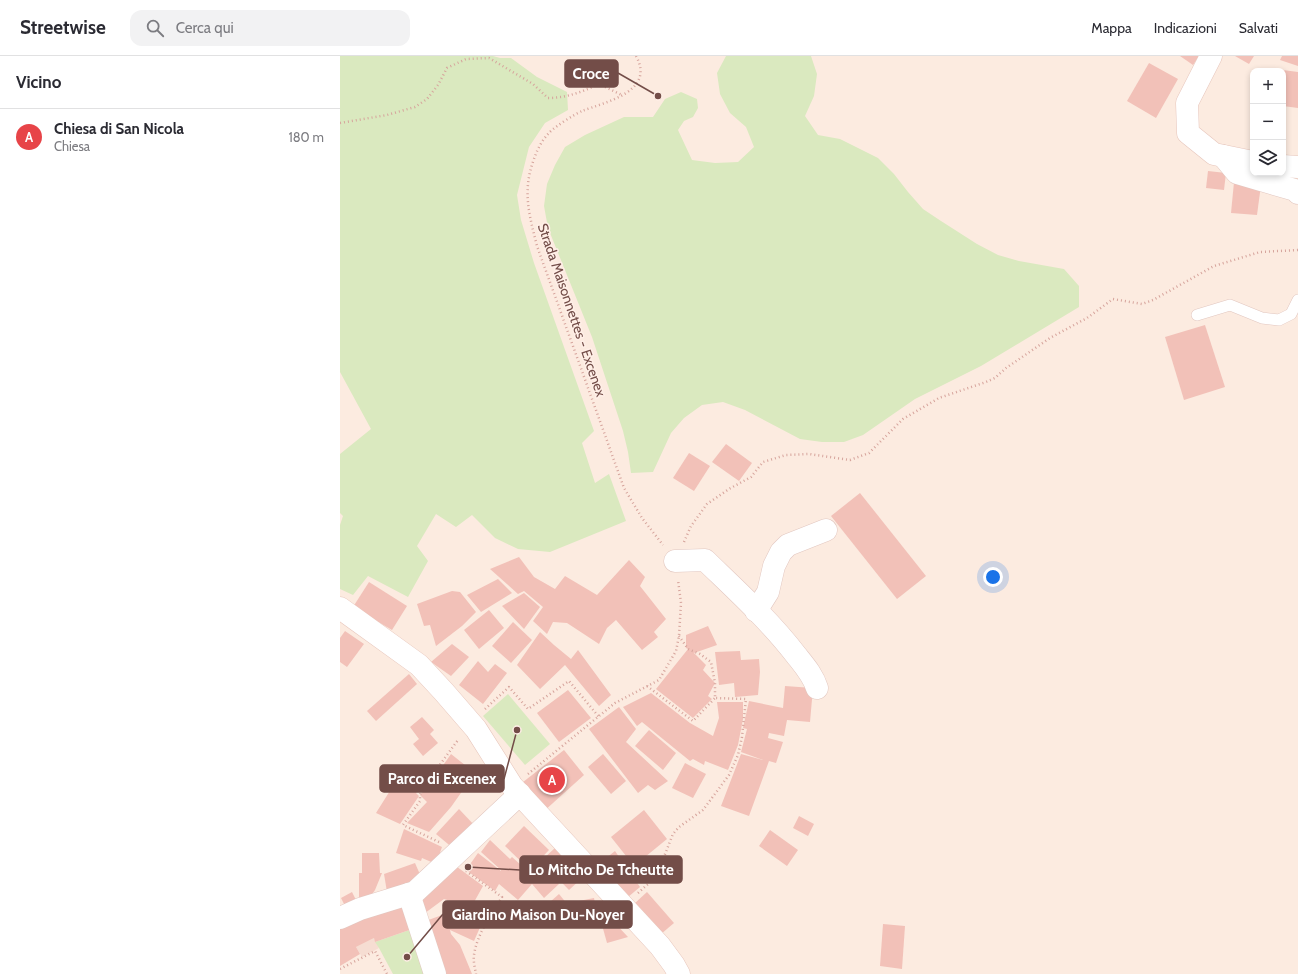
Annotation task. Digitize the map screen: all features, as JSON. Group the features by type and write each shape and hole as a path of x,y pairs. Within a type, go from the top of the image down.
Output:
{"street":[{"path":"1211,56 1187,103 1188,133 1214,154 1250,161"},
{"path":"1223,156 1237,173 1296,190 1298,193"},
{"path":"1286,166 1298,168"},
{"path":"756,611 768,592 774,566 781,552 788,545 826,530"},
{"path":"675,560 705,560 784,639 814,677 817,688"},
{"path":"340,608 419,665 471,723 516,790 660,946 677,969 685,968 696,974"},
{"path":"340,918 360,909 415,892 452,857 516,790"},
{"path":"409,894 435,974"}],"lane":[{"path":"1197,315 1230,305 1262,318 1278,320 1291,314 1298,300"}],"path":[{"name":"Strada Maisonnettes - Excenex","path":"636,56 639,60 641,75 636,85 623,96 580,112 549,132 538,148 530,170 527,189 529,214 537,246 624,488 642,518 675,560"},
{"path":"340,123 387,115 415,107 427,99 438,85 447,68 466,59 489,58 533,84 548,98 561,98 585,91 599,84 623,96"},
{"path":"516,790 615,704 659,680 676,651 679,636 681,604 675,560 691,526 707,504 751,477 763,462 786,455 809,454 850,460 869,453 903,419 940,398 995,378 1006,368 1050,338 1087,318 1113,299 1142,304 1153,300 1214,266 1260,252 1298,250"},
{"path":"647,686 693,721 715,698 715,683 711,662 700,654 688,649 679,636"},
{"path":"476,974 474,956 478,941 489,918 502,897 452,857 442,844 431,837 403,825 420,801 422,789 449,751 471,723 508,687 528,709 569,681 599,717"},
{"path":"624,906 656,877 673,834 679,827 704,810 729,775 738,755 742,737 746,700 715,698"},
{"path":"340,969 375,951 387,974"}],"shaded area":[{"path":"374,938 379,948 362,957 356,947"}],"green space":[{"path":"340,56 493,56 500,58 511,58 537,77 567,92 568,110 545,123 529,147 517,195 521,220 534,263 594,431 582,443 595,483 609,474 626,521 550,552 518,549 495,538 472,515 456,527 436,514 417,546 428,561 408,597 368,576 353,595 340,589 340,525 343,516 340,513 340,454 371,429 340,372"},
{"path":"726,56 811,56 817,74 814,96 805,116 818,135 840,139 878,158 894,174 923,209 977,244 998,255 1019,261 1064,269 1079,286 1079,307 981,366 915,399 863,435 844,442 822,442 800,439 745,410 723,402 702,405 684,418 671,433 653,472 631,473 623,431 592,337 548,228 544,206 547,184 565,147 585,135 624,117 653,117 665,99 681,92 697,99 698,108 693,117 684,121 678,130 692,160 715,163 738,162 754,147 746,127 730,113 720,94 717,73"},
{"path":"508,694 550,744 525,765 483,716"},
{"path":"418,927 435,974 393,974 375,942"}],"building":[{"path":"1180,56 1199,56 1193,65"},
{"path":"1235,56 1254,56 1249,64"},
{"path":"1282,56 1298,56 1298,66 1280,60"},
{"path":"1149,63 1178,79 1156,118 1127,101"},
{"path":"1286,70 1298,72 1298,108 1286,106"},
{"path":"1208,171 1226,173 1224,190 1206,188"},
{"path":"1234,182 1261,185 1257,215 1231,213"},
{"path":"1205,325 1225,387 1184,400 1165,337"},
{"path":"726,444 752,463 739,481 712,462"},
{"path":"689,453 710,466 694,491 673,478"},
{"path":"860,493 926,576 897,599 831,516"},
{"path":"519,557 534,577 555,589 565,576 597,595 629,560 645,577 640,586 666,619 654,632 658,637 642,650 616,620 607,628 599,644 567,623 553,622 547,634 533,621 543,607 524,591 518,594 490,569"},
{"path":"498,579 512,593 481,612 467,595"},
{"path":"369,582 407,606 392,630 353,607"},
{"path":"452,591 460,592 476,612 462,626 436,646 430,625 424,626 417,604"},
{"path":"524,593 540,607 524,629 502,606"},
{"path":"489,610 504,628 479,649 464,630"},
{"path":"513,622 532,640 511,663 492,646"},
{"path":"708,626 717,645 694,653 706,665 703,670 715,683 708,696 712,699 693,718 656,689 688,649 686,648 686,635"},
{"path":"345,631 364,644 347,667 340,662 340,638"},
{"path":"540,632 571,659 578,650 611,695 599,706 565,665 540,689 517,665"},
{"path":"452,644 469,657 451,676 431,662"},
{"path":"740,651 741,660 759,659 760,672 758,695 735,697 734,683 719,685 715,652"},
{"path":"478,661 488,672 495,664 507,673 483,704 459,685"},
{"path":"409,674 417,684 376,721 367,711"},
{"path":"785,686 813,688 810,722 787,720 784,736 769,733 768,738 783,742 776,763 769,761 749,816 721,806 741,754 763,760 741,752 747,729 743,728 749,701 783,708"},
{"path":"568,690 591,718 559,742 537,713"},
{"path":"651,693 690,723 713,736 719,718 717,702 743,702 743,719 738,745 728,770 705,761 704,765 693,759 690,761 642,722 637,726 623,707"},
{"path":"619,707 636,729 626,742 668,781 655,790 648,785 638,793 589,729"},
{"path":"422,717 434,730 430,734 438,743 423,756 413,744 419,739 410,727"},
{"path":"649,730 676,753 663,770 635,746"},
{"path":"564,750 584,775 543,812 518,786"},
{"path":"451,754 475,773 451,807 429,832 407,823 427,802 420,795 430,784"},
{"path":"603,754 626,781 611,794 588,767"},
{"path":"685,763 706,774 693,798 672,788"},
{"path":"411,766 426,780 416,793 419,796 400,824 376,813 398,778"},
{"path":"459,809 475,826 454,849 436,834"},
{"path":"644,810 667,839 634,866 611,837"},
{"path":"799,816 814,824 808,836 793,828"},
{"path":"524,826 549,850 530,870 505,846"},
{"path":"404,829 442,847 436,864 422,858 421,861 396,853"},
{"path":"770,830 798,850 787,866 759,846"},
{"path":"490,840 510,859 512,857 531,874 540,864 559,884 544,898 532,884 518,900 499,884 495,891 466,870 478,853 501,871 481,852"},
{"path":"556,847 584,876 569,890 541,861"},
{"path":"615,851 640,887 628,897 600,863"},
{"path":"362,853 379,853 380,873 382,873 375,890 370,897 359,899 359,873 362,873"},
{"path":"449,861 483,886 473,904 483,909 479,917 458,907 460,904 444,899 421,916 414,896"},
{"path":"415,863 422,879 387,892 384,874"},
{"path":"352,892 357,902 346,908 341,898"},
{"path":"647,892 674,923 661,934 634,904"},
{"path":"559,894 572,910 564,917 550,902"},
{"path":"407,897 418,927 375,942 374,938 356,947 360,954 340,966 340,923"},
{"path":"594,898 599,924 584,927 579,901"},
{"path":"455,911 482,923 474,941 450,930 451,934 460,945 472,974 439,974 420,923 445,914 448,925"},
{"path":"612,920 628,937 607,943 602,925"},
{"path":"883,924 905,926 902,969 880,966"}],"place":[{"name":"Croce","path":"658,96"},
{"name":"Parco di Excenex","path":"517,730"},
{"name":"Chiesa di San Nicola","path":"552,780"},
{"name":"Lo Mitcho De Tcheutte","path":"468,867"},
{"name":"Giardino Maison Du-Noyer","path":"407,957"}]}
